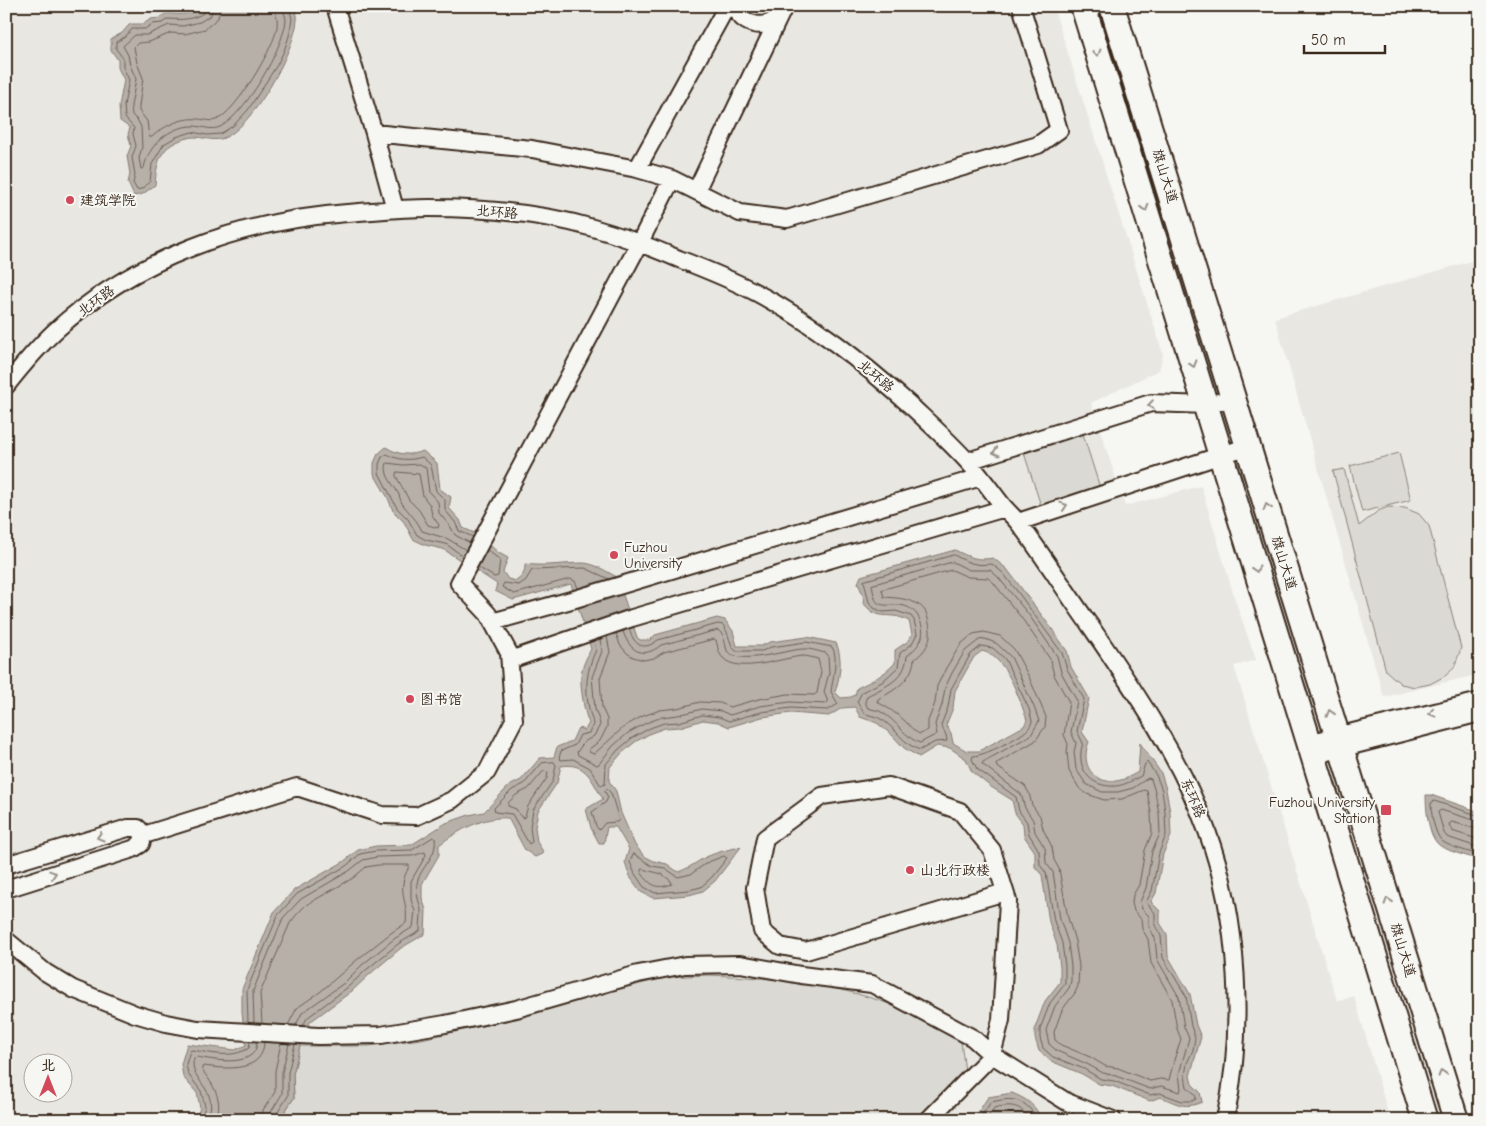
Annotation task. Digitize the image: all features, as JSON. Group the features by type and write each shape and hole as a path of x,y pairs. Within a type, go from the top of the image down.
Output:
{"highway":[{"name":"旗山大道","path":"1083,6 1424,1120"},
{"name":"旗山大道","path":"1112,6 1456,1120"}],"street":[{"path":"335,6 395,209"},
{"path":"637,169 727,6"},
{"path":"734,6 742,19 757,25 774,21 784,7"},
{"path":"374,133 532,149 637,169 672,179 740,213 787,219 1038,145 1059,130 1021,6"},
{"path":"696,191 784,7"},
{"path":"144,835 297,787 382,815 416,816 452,800 487,772 514,720 509,653 488,614 459,583 672,179"},
{"name":"北环路","path":"6,386 32,355 80,311 128,279 164,259 195,246 290,220 322,215 395,209 461,209 527,215 592,228 639,244 731,280 760,295 816,329 849,353 968,461 981,477"},
{"path":"968,461 1151,403 1206,405 1234,398"},
{"path":"1018,522 1249,446"},
{"path":"492,622 575,599 981,477"},
{"name":"东环路","path":"981,477 1018,522 1142,701 1180,768 1208,832 1223,884 1234,957 1238,1020 1231,1091 1226,1120"},
{"path":"510,660 632,618 1005,508"},
{"path":"1310,750 1480,701"},
{"path":"1339,742 1480,713"},
{"path":"928,1120 992,1055 1001,1020 1008,901 992,850 960,811 889,786 822,796 765,838 755,888 762,931 780,946 806,951 1005,892"},
{"path":"6,865 128,828 138,828 144,835"},
{"path":"6,889 133,849 141,844 144,835"},
{"path":"6,940 45,972 73,989 103,1002 166,1022 198,1029 318,1036 381,1035 445,1024 516,1009 638,974 685,965 740,964 801,975 872,984 973,1038 992,1055 1068,1102 1113,1120"}],"shaded area":[{"name":"Fuzhou University","path":"6,6 1053,6 1163,354 1159,370 1091,403 1125,506 1201,486 1236,603 1256,660 1234,666 1337,1001 1354,996 1390,1120 6,1120"},
{"path":"1472,261 1480,283 1480,674 1384,697 1275,318"},
{"path":"1082,431 1101,491 1042,509 1023,450"},
{"path":"1399,453 1411,500 1362,512 1350,466"},
{"path":"1344,469 1359,526 1378,511 1388,507 1405,508 1419,514 1429,526 1461,648 1454,668 1445,676 1430,684 1415,687 1401,684 1386,671 1333,471"},
{"path":"709,975 762,978 816,985 842,990 893,1005 924,1019 961,1042 965,1071 915,1120 279,1120 294,1098 293,1074 300,1046 369,1046 421,1039 520,1018 667,977"}],"water":[{"path":"205,6 287,6 295,9 297,19 288,50 270,88 258,106 233,133 214,140 191,137 172,145 166,149 159,161 155,185 143,194 134,196 128,183 130,174 127,156 131,146 128,134 130,128 120,121 119,106 124,80 118,68 118,60 111,50 111,39 122,33 130,24 143,24 151,19 160,18 166,13 191,13"},
{"path":"386,447 404,454 423,451 437,463 440,489 451,497 449,508 460,520 463,528 477,534 499,553 508,558 503,572 508,579 516,581 520,578 524,572 525,564 584,563 597,567 617,577 637,637 640,640 650,640 655,635 717,618 725,620 733,631 737,646 761,646 770,642 807,637 836,643 840,667 835,692 841,698 855,695 857,688 887,671 895,663 895,650 907,642 912,634 909,621 897,616 877,614 864,604 863,595 858,583 861,576 955,550 973,558 993,558 1007,569 1067,651 1071,667 1089,698 1082,732 1089,742 1086,757 1090,770 1095,776 1108,781 1125,779 1133,775 1138,772 1140,743 1161,773 1170,812 1171,836 1163,854 1156,893 1151,902 1160,911 1160,923 1167,934 1168,956 1190,994 1196,1025 1201,1037 1190,1076 1192,1084 1200,1092 1202,1102 1185,1106 1160,1097 1150,1101 1112,1086 1099,1084 1082,1074 1051,1061 1039,1051 1035,1038 1035,1028 1045,1001 1060,982 1060,967 1057,945 1049,922 1042,875 1035,867 1035,852 1024,836 1023,824 1015,813 1012,800 972,772 966,759 950,748 937,746 919,757 904,748 877,723 860,717 855,707 842,708 829,716 791,713 762,717 729,727 718,722 703,720 651,733 635,742 621,754 610,767 609,781 616,791 621,813 635,845 644,856 667,864 678,872 710,855 741,847 715,881 703,891 689,895 653,898 641,892 630,877 625,862 629,849 616,827 607,827 604,843 599,843 591,828 586,809 603,799 591,779 583,770 577,767 570,765 561,766 557,783 538,811 535,827 537,842 544,853 535,857 525,850 508,818 490,819 472,825 439,845 439,855 422,884 422,898 426,910 425,934 401,948 352,991 310,1022 300,1046 293,1074 294,1098 279,1120 195,1120 200,1108 197,1093 183,1077 181,1064 187,1044 235,1050 246,1045 242,1013 242,989 274,912 294,890 343,862 358,850 376,846 411,845 446,823 484,812 509,786 521,780 540,758 554,757 557,747 572,741 578,728 585,730 589,723 584,706 581,675 582,668 591,649 571,584 513,600 495,591 497,584 443,549 425,545 413,539 404,522 393,511 374,474 374,463 378,454","holes":["982,651 990,654 1005,669 1011,679 1027,720 1024,726 979,751 967,751 953,743 951,733 946,725 953,708 955,691 974,657"]},
{"path":"1426,795 1431,795 1480,812 1480,860 1451,851 1437,843 1429,824"},
{"path":"1012,1093 1034,1106 1039,1114 1047,1114 1055,1120 973,1120 988,1097"}],"place":[{"name":"建筑学院","path":"70,200"},
{"name":"Fuzhou University","path":"614,555"},
{"name":"图书馆","path":"410,699"},
{"name":"Fuzhou University Station","path":"1386,810"},
{"name":"山北行政楼","path":"910,870"}]}
